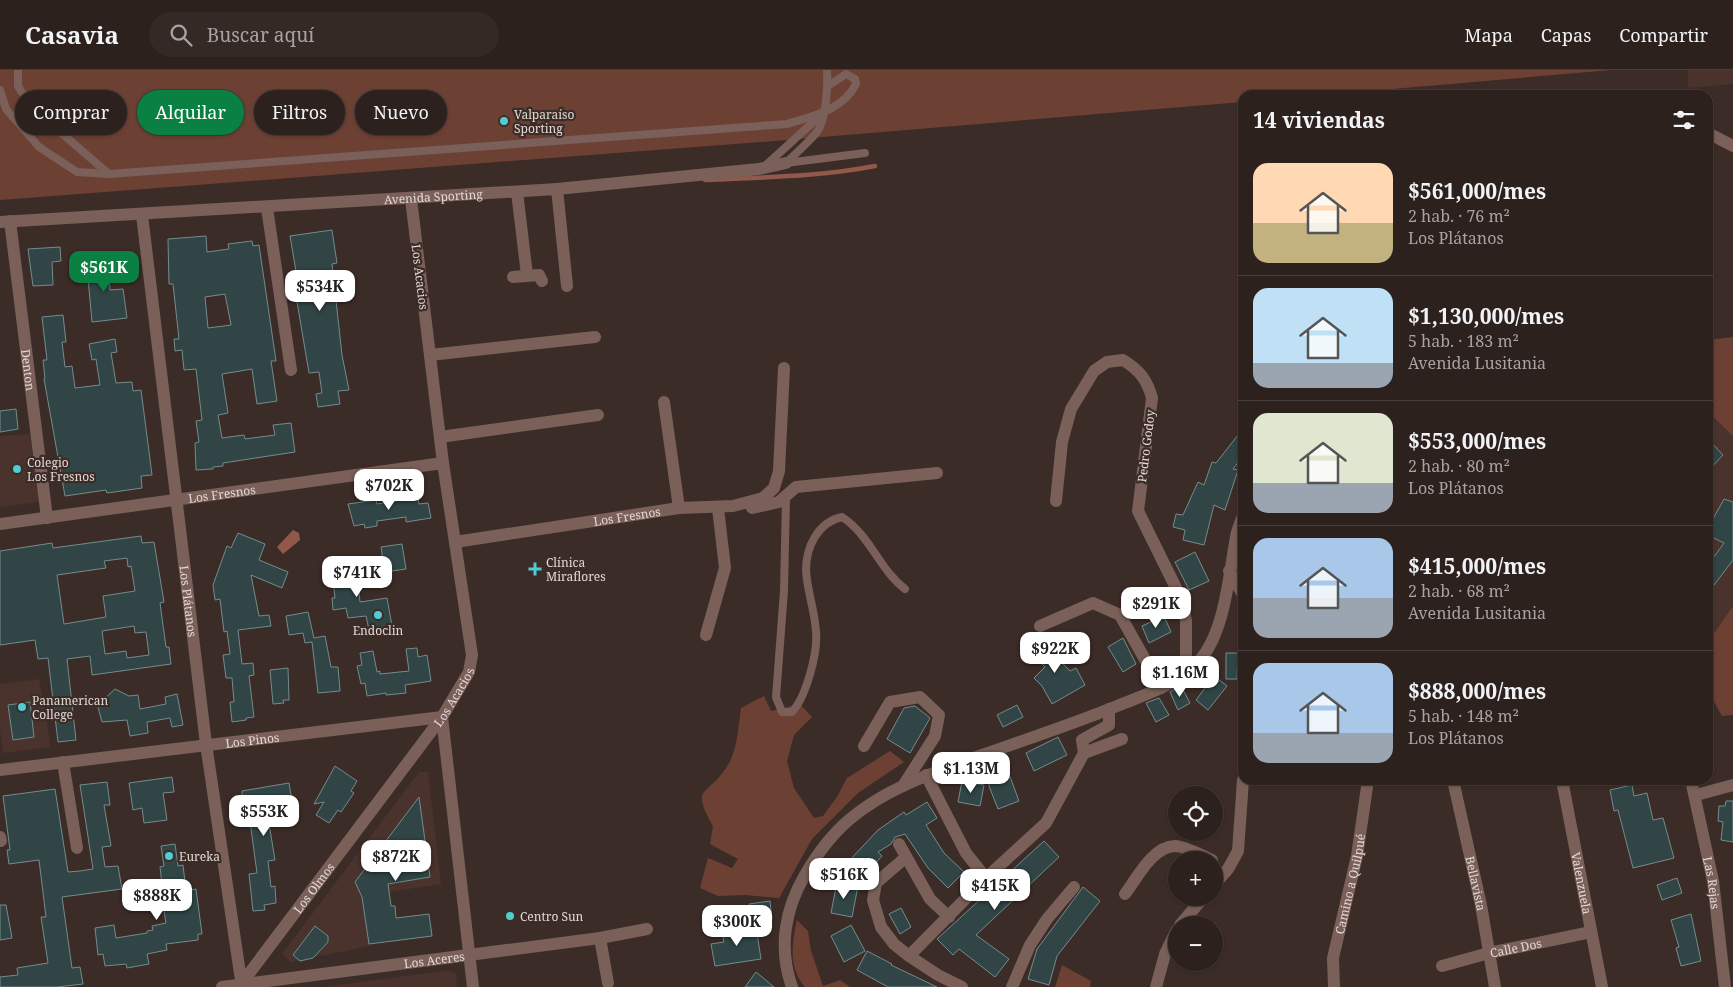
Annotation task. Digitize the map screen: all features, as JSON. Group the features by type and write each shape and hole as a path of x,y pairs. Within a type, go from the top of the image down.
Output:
{"street":[{"path":"1713,136 1733,146"},
{"name":"Avenida Sporting","path":"5,222 267,208 557,189 760,170 786,163"},
{"path":"557,189 567,286"},
{"path":"517,192 528,275"},
{"name":"Los Acacios","path":"411,199 443,463 472,655 469,672 442,717 473,987"},
{"path":"267,208 291,370"},
{"name":"Los Plátanos","path":"142,215 206,744 241,986"},
{"name":"Denton","path":"5,222 46,518"},
{"path":"513,277 539,275 542,281"},
{"path":"430,355 595,337"},
{"name":"Pedro Godoy","path":"1056,501 1062,442 1071,409 1094,371 1107,362 1123,360 1139,370 1148,384 1152,398 1138,511 1182,600 1186,621 1186,674"},
{"name":"Los Fresnos","path":"455,542 679,508 733,506 763,498 774,488 777,480 784,368"},
{"path":"664,402 679,508"},
{"path":"440,437 598,415"},
{"name":"Los Fresnos","path":"0,524 443,463"},
{"path":"733,506 757,508 786,498 796,488 937,473"},
{"path":"706,635 725,568 718,508"},
{"path":"792,987 786,965 785,928 788,908 797,889 834,833 851,818 885,794 926,775 1109,709 1161,688 1186,674 1209,648 1217,630 1238,529"},
{"path":"1229,571 1238,586"},
{"path":"1040,626 1093,603 1120,615 1161,688"},
{"path":"864,746 890,702 920,697 940,715 935,736 903,786"},
{"path":"909,956 986,878 1046,823 1084,753 1082,740 1109,725 1109,709"},
{"name":"Los Pinos","path":"0,770 442,717"},
{"name":"Los Olmos","path":"241,986 442,717"},
{"path":"1084,753 1122,739"},
{"path":"63,762 77,848"},
{"path":"926,775 966,853 986,878"},
{"path":"1223,875 1238,851 1243,785"},
{"name":"Camino a Quilpué","path":"1334,987 1333,958 1357,856 1367,785"},
{"name":"Bellavista","path":"1454,785 1496,987"},
{"name":"Valenzuela","path":"1563,785 1602,987"},
{"name":"Las Rejas","path":"1693,785 1712,881 1725,987"},
{"path":"1696,795 1733,785"},
{"path":"0,837 1,841"},
{"path":"899,844 905,858 930,899 948,917"},
{"path":"1125,894 1156,854 1163,848 1176,846 1189,851"},
{"path":"905,858 876,883 873,900 881,928 894,944 909,956 938,975 962,987"},
{"path":"1223,866 1228,869"},
{"path":"1012,987 1030,945 1047,919 1074,887"},
{"path":"1188,916 1196,906"},
{"name":"Los Aceres","path":"222,987 600,938 647,929"},
{"name":"Calle Dos","path":"1442,966 1489,953 1591,932"},
{"path":"600,938 608,983"},
{"path":"1156,987 1168,948"}],"lane":[{"path":"18,70 18,86 30,106 109,174"},
{"path":"786,163 818,131 823,120 822,114 828,86 827,70"},
{"path":"760,170 822,114 845,100 856,84 855,79 846,74 828,86"},
{"path":"0,90 6,109 39,147 77,172 109,174 787,124 822,114"},
{"name":"Avenida Sporting","path":"786,163 865,153"},
{"path":"786,498 784,591 776,697 782,712 785,714 792,712 799,702 814,657 817,634 806,570 810,550 823,525 832,519 842,517 852,524 862,534 896,582 906,589"}],"shaded area":[{"name":"Valparaíso Sporting","path":"0,70 1612,70 1381,90 1238,90 1238,102 774,141 0,200"},
{"path":"1688,70 1733,70 1733,84 1688,88"},
{"path":"1733,337 1733,436 1713,417 1713,339"},
{"path":"1713,417 1733,436 1733,606 1713,635"},
{"name":"Colegio Los Fresnos","path":"30,434 39,502 0,507 0,436"},
{"path":"293,530 299,533 300,540 283,554 277,547"},
{"path":"1733,606 1733,715 1722,716 1713,700 1713,635"},
{"name":"Panamerican College","path":"39,679 51,747 3,753 0,729 0,684"},
{"path":"764,696 771,711 800,704 812,717 794,735 787,761 794,788 814,818 823,816 837,797 847,778 890,751 904,762 858,793 812,839 779,898 745,895 718,896 700,888 708,858 732,868 738,859 710,844 713,826 706,813 702,797 730,761 737,739 741,708"},
{"path":"419,772 428,772 441,884 363,896 370,946 291,962 282,954"},
{"path":"797,920 808,931 811,951 823,986 840,980 850,987 805,987 796,972 794,964 793,946"},
{"path":"1062,965 1091,981 1090,987 1055,987"},
{"path":"449,970 456,974 457,987 324,987"}],"building":[{"path":"332,230 337,263 332,264 342,355 349,390 338,391 340,404 318,407 316,394 322,393 319,372 309,373 294,284 298,283 290,236"},
{"path":"206,236 207,252 229,249 228,244 252,241 253,246 259,245 276,361 271,361 277,401 257,404 252,369 222,374 228,413 218,415 222,438 244,435 245,439 275,435 273,425 291,423 295,452 223,463 223,466 213,467 213,469 196,470 195,443 199,442 196,421 202,420 196,369 184,370 182,350 175,351 174,339 179,339 173,284 169,284 168,239","holes":["225,294 231,325 208,328 205,297"]},
{"path":"60,247 61,261 52,262 53,285 33,286 28,249"},
{"path":"102,255 103,267 109,267 110,290 123,289 127,318 92,322 86,256"},
{"path":"63,315 66,342 62,342 65,367 72,366 75,388 100,385 96,359 92,360 89,344 115,339 117,352 111,353 116,383 132,382 133,391 141,390 152,475 141,476 142,488 107,493 106,490 65,496 44,379 43,360 47,360 42,317"},
{"path":"16,409 18,429 0,432 0,411"},
{"path":"1238,435 1238,462 1233,469 1238,470 1225,510 1214,505 1204,545 1183,540 1185,530 1173,527 1176,514 1183,515 1198,482 1204,485 1212,462 1216,463"},
{"path":"1713,444 1723,455 1713,466"},
{"path":"417,494 419,504 428,503 431,518 406,522 406,517 377,521 377,526 365,528 364,524 354,526 348,504 376,500 377,504 406,499 405,496"},
{"path":"1724,499 1733,502 1733,560 1713,586 1713,558 1724,543 1713,538 1713,519"},
{"path":"238,533 265,544 259,560 288,572 282,588 251,575 259,616 269,615 271,626 238,630 242,664 253,663 254,675 249,676 254,717 232,722 230,702 234,702 232,678 226,678 223,655 230,654 227,631 224,632 220,599 215,600 213,585 227,546 231,548"},
{"path":"141,536 142,543 154,542 164,602 160,603 166,647 169,647 171,664 92,675 90,656 67,659 76,740 58,742 48,658 38,659 35,640 0,645 0,551 52,543 53,548","holes":["127,558 128,567 131,566 135,591 103,596 106,617 64,624 57,575 106,568 104,561","134,626 135,633 146,632 149,655 127,658 126,651 105,654 102,631"]},
{"path":"402,544 406,569 385,572 381,547"},
{"path":"1195,552 1209,581 1189,590 1175,562"},
{"path":"342,556 350,562 353,586 358,585 360,602 387,598 392,626 369,630 366,616 348,618 346,608 333,610 332,598 335,598 331,564 336,563"},
{"path":"308,612 314,638 325,636 331,667 338,667 340,691 318,693 312,642 305,643 303,633 289,635 286,616"},
{"path":"1164,616 1171,632 1149,643 1142,626"},
{"path":"1038,638 1070,671 1076,668 1085,685 1052,704 1042,686 1034,678 1045,667 1027,648"},
{"path":"1123,638 1136,664 1123,672 1108,647"},
{"path":"417,648 418,657 427,655 431,681 405,685 406,693 386,695 386,693 367,696 365,683 361,684 357,666 362,665 360,653 373,651 377,672 380,671 380,674 409,671 406,649"},
{"path":"1226,653 1238,653 1237,679 1226,679"},
{"path":"288,668 289,700 283,700 284,703 273,704 270,670"},
{"path":"1214,676 1227,686 1208,710 1196,700"},
{"path":"1181,686 1190,703 1178,710 1170,692"},
{"path":"115,689 129,696 138,695 140,709 166,704 165,697 177,694 183,725 172,727 170,718 147,722 148,733 130,736 127,720 102,722 96,700 104,699"},
{"path":"1159,698 1169,715 1156,722 1146,703"},
{"path":"30,702 34,737 13,740 8,705"},
{"path":"1017,705 1023,717 1003,727 997,715"},
{"path":"915,706 930,718 910,753 887,739 904,708"},
{"path":"1058,737 1067,755 1034,771 1026,753"},
{"path":"989,762 1009,762 1009,774 1019,801 998,809 989,786"},
{"path":"335,766 357,781 351,791 354,793 341,812 338,810 329,823 316,815 324,802 314,804"},
{"path":"172,777 174,792 163,793 167,820 144,823 142,808 133,810 129,783"},
{"path":"962,781 984,785 980,806 958,802"},
{"path":"107,782 110,805 104,805 111,846 102,847 105,867 118,866 122,889 62,897 72,968 80,967 83,984 57,987 0,987 0,977 18,975 17,968 48,963 41,917 46,917 39,860 9,864 7,850 10,850 3,796 55,789 68,872 80,871 93,869 80,785"},
{"path":"289,783 293,807 267,811 275,860 268,861 271,887 275,886 276,903 264,905 265,910 253,911 249,874 257,873 249,814 243,815 242,791"},
{"path":"1632,785 1634,796 1647,793 1653,820 1663,818 1674,858 1633,868 1618,810 1614,811 1610,790"},
{"path":"419,797 430,877 388,884 391,906 395,906 396,918 429,914 432,936 369,944 362,897 355,882"},
{"path":"1726,801 1733,801 1733,842 1721,840 1723,822 1718,821 1719,806 1725,806"},
{"path":"927,802 937,818 926,825 944,853 964,872 948,888 928,868 905,834 895,837 891,844 878,852 882,856 864,876 848,862 878,830 904,812 906,815"},
{"path":"1044,841 1059,857 976,935 1009,959 995,977 959,949 953,955 937,939"},
{"path":"175,844 178,866 183,865 186,891 196,889 202,934 198,934 198,940 166,944 167,950 147,954 149,964 127,968 126,964 105,966 103,954 98,955 95,928 114,925 116,938 147,933 147,931 153,930 152,926 166,923 161,893 163,893 160,867 164,866 161,846"},
{"path":"1677,878 1682,893 1662,900 1657,885"},
{"path":"837,882 858,886 852,917 831,913"},
{"path":"1083,887 1100,901 1057,956 1049,985 1028,979 1037,949"},
{"path":"770,901 772,919 752,922 749,904"},
{"path":"0,905 6,905 12,938 0,940"},
{"path":"901,908 911,927 900,934 889,914"},
{"path":"1691,914 1701,961 1681,966 1676,948 1679,947 1671,920"},
{"path":"851,925 865,951 844,962 831,936"},
{"path":"315,926 328,936 328,942 313,958 300,961 293,955"},
{"path":"756,927 761,959 715,966 711,944 724,942 722,932"},
{"path":"867,951 937,987 888,987 857,970"},
{"path":"756,972 774,987 745,987"}],"waterway":[{"path":"705,180 812,174 875,166"}],"place":[{"name":"Valparaíso Sporting","path":"504,121"},
{"name":"Colegio Los Fresnos","path":"17,469"},
{"name":"Clínica Miraflores","path":"535,569"},
{"name":"Endoclin","path":"378,615"},
{"name":"Panamerican College","path":"22,707"},
{"name":"Eureka","path":"169,856"},
{"name":"Centro Sun","path":"510,916"}]}
